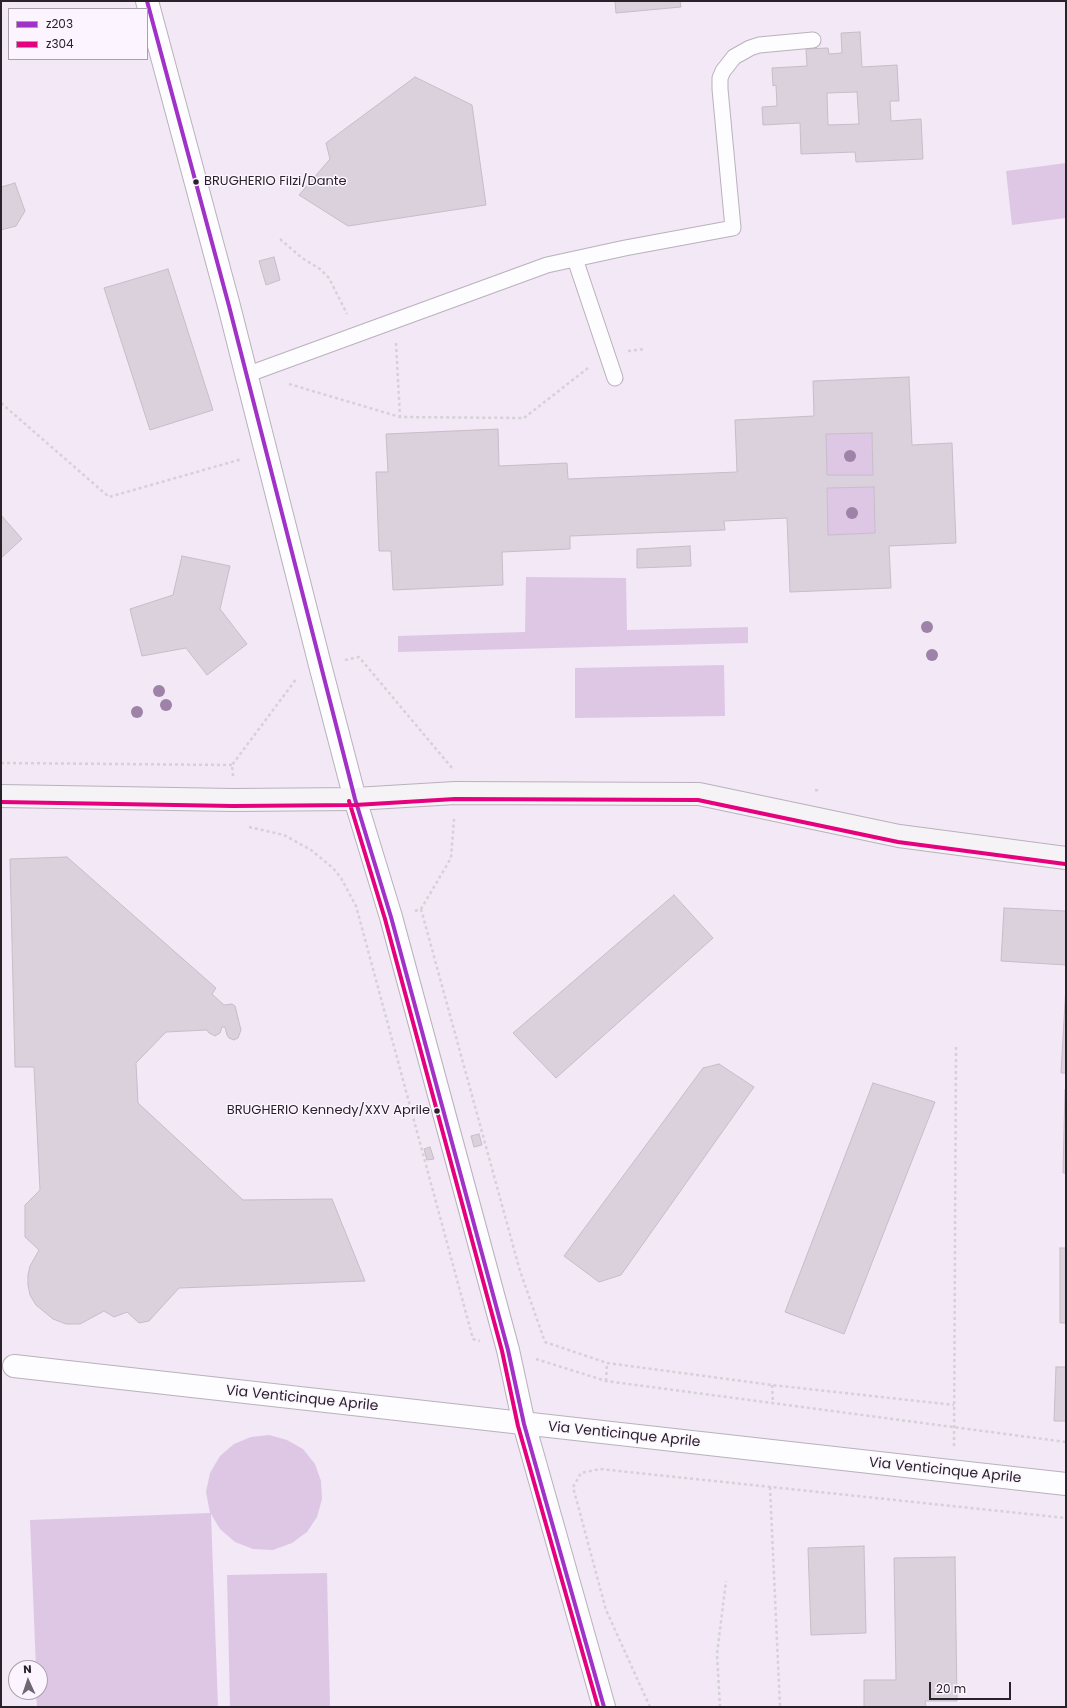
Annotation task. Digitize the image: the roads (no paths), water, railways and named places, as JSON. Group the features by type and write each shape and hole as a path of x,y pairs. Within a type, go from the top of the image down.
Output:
{"main road":[{"path":"1,796 233,800 355,798 455,793 699,794 899,836 1066,858"}],"street":[{"path":"147,1 230,306 320,666 355,798 391,916 508,1350 524,1424 604,1707"},
{"name":"Via Venticinque Aprile","path":"14,1366 1066,1484"}],"lane":[{"path":"249,385 358,334 547,265 733,228 720,78 723,71 734,57 750,48 759,45 813,40"},
{"path":"575,259 608,353 615,378"}],"place":[{"name":"BRUGHERIO Filzi/Dante","path":"196,182"},
{"name":"BRUGHERIO Kennedy/XXV Aprile","path":"437,1111"}]}
